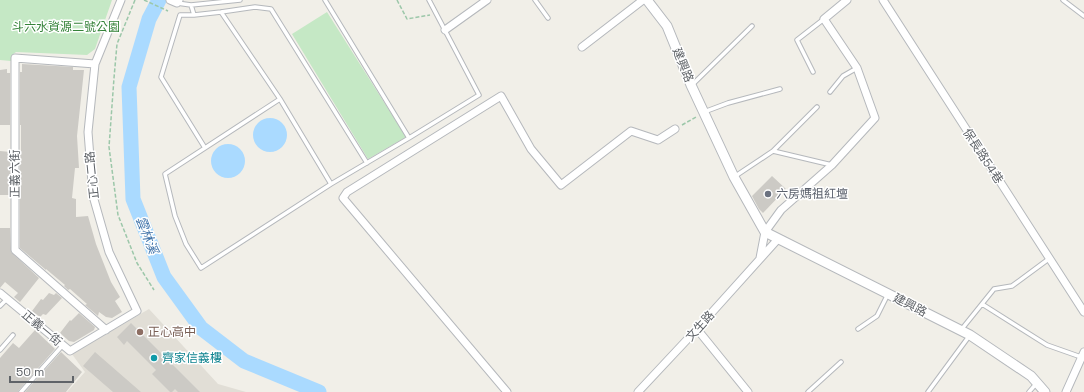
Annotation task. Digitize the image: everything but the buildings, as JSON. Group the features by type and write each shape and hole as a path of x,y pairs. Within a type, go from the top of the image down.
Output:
{"street":[{"name":"正心二路","path":"106,330 137,311 109,252 93,196 88,132 95,64 121,0"},
{"path":"445,30 487,0"},
{"path":"582,47 642,0"},
{"name":"建興路","path":"647,0 667,26 691,85 734,177 765,232 970,335 1031,376 1046,392"},
{"path":"760,258 765,232 781,210 832,165 875,118 857,68 824,19 847,0"},
{"name":"保長路54巷","path":"883,0 1084,312"},
{"name":"正義六街","path":"95,64 14,58 15,250 106,330"},
{"path":"507,392 343,198 347,192 501,96 531,149 561,186 631,131 658,140 675,129"},
{"name":"文生路","path":"638,392 778,239"},
{"name":"正義一街","path":"0,293 70,351 106,330"},
{"path":"697,329 748,392"},
{"path":"1066,392 1083,355"}],"lane":[{"path":"174,1 191,5 240,0"},
{"path":"325,0 409,138"},
{"path":"280,99 165,174 175,216 186,244 201,268 331,184 409,138 479,94 429,0"},
{"path":"535,0 548,18"},
{"path":"1063,0 1084,16"},
{"path":"191,5 194,15"},
{"path":"205,148 161,77 180,15 194,15 255,7 271,9 367,163"},
{"path":"221,12 280,99 331,184"},
{"path":"813,72 797,40 824,19"},
{"path":"691,85 752,26"},
{"path":"830,92 843,76 857,68"},
{"path":"704,112 728,103 780,88"},
{"path":"734,177 773,151 817,107"},
{"path":"773,151 832,165"},
{"path":"960,331 994,289 1012,286 1050,258"},
{"path":"858,329 876,316 888,294"},
{"path":"0,306 7,299"},
{"path":"982,304 1048,345 1083,355"},
{"path":"0,350 12,335"},
{"path":"928,392 970,335"},
{"path":"21,392 63,345"},
{"path":"808,392 841,362"},
{"path":"1029,392 1037,383"}],"path":[{"path":"135,0 117,44 109,147 118,215 137,263 154,290"},
{"path":"144,0 168,10"},
{"path":"397,0 407,19 436,14"},
{"path":"675,129 704,112"}],"shaded area":[{"name":"正心高中","path":"149,309 218,384 246,392 67,392 85,372 72,354"}],"green space":[{"name":"斗六水資源二號公園","path":"0,0 112,0 95,49 87,55 16,52 12,55 11,61 0,60"},
{"path":"327,12 406,137 368,159 292,34"}],"water":[{"path":"273,118 282,123 286,128 286,142 282,147 277,151 267,152 263,151 254,142 253,132 254,128 263,119"},
{"path":"231,144 240,149 244,154 244,168 240,173 235,177 225,178 221,177 212,168 211,158 212,154 221,145"}],"waterway":[{"name":"雲林溪","path":"159,0 149,19 129,87 133,199 164,277 201,328 244,361 319,392"}],"place":[{"name":"六房媽祖紅壇","path":"768,194"},
{"name":"正心高中","path":"140,332"},
{"name":"齊家信義樓","path":"154,358"}]}
